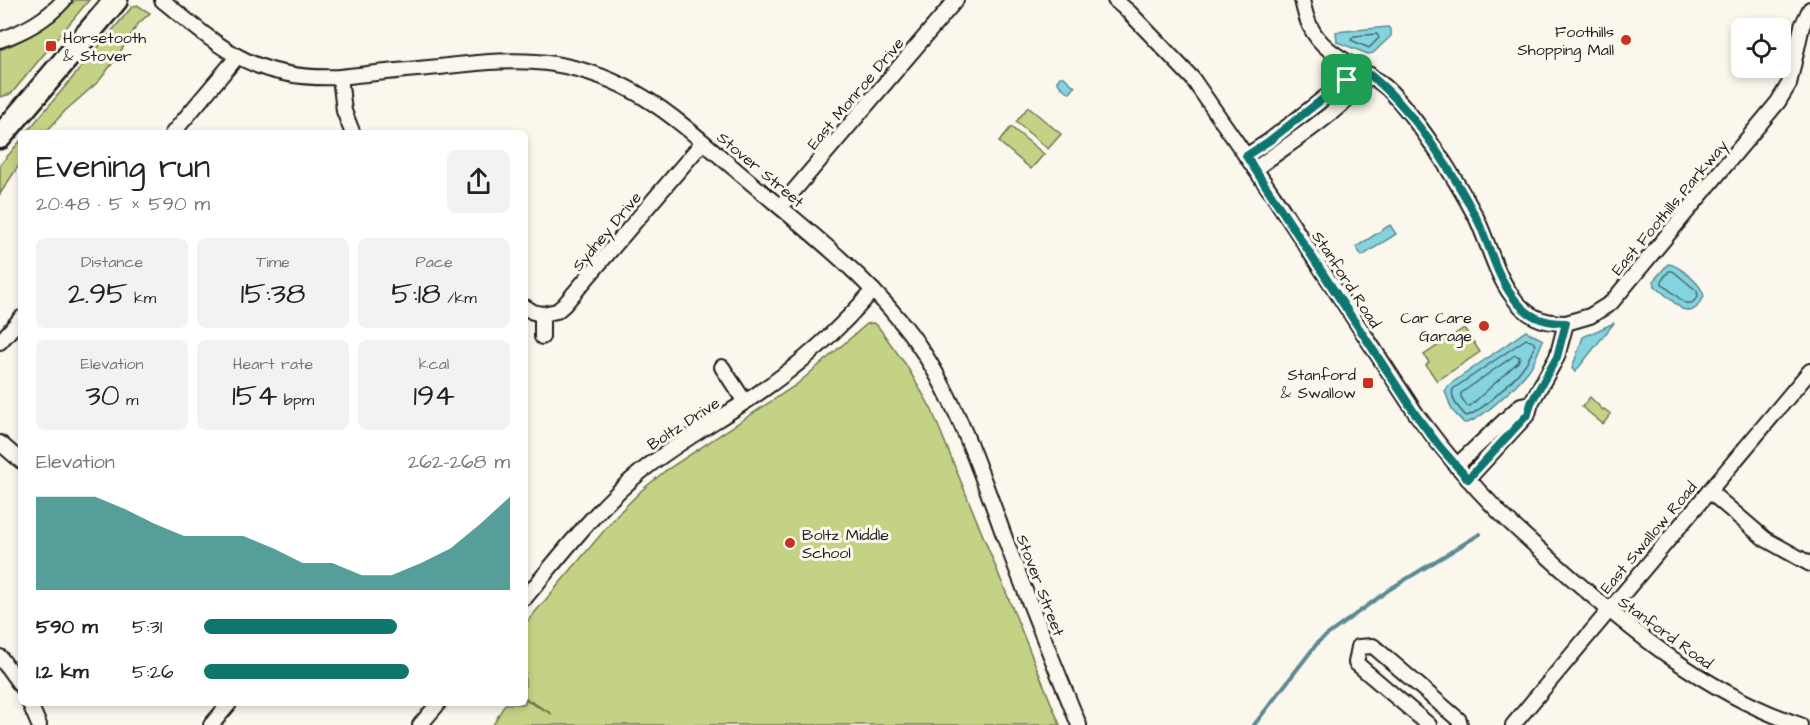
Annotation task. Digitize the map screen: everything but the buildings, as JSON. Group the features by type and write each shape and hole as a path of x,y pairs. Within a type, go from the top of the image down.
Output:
{"main road":[{"path":"0,136 116,0"}],"street":[{"path":"0,40 33,26 49,15 64,0"},
{"name":"Stover Street","path":"162,0 208,38 237,57 282,74 300,77 340,77 474,63 555,64 606,77 628,87 675,118 842,261 873,290 915,339 949,397 1037,624 1079,725"},
{"name":"East Monroe Drive","path":"780,207 956,0"},
{"name":"Stanford Road","path":"1115,0 1192,78 1255,169 1416,415 1456,466 1500,514 1608,611 1664,653 1712,686 1764,712 1800,725"},
{"path":"1302,0 1311,28 1319,40 1329,50 1370,75 1389,90 1406,109 1455,181 1476,217 1512,296 1528,313 1546,323 1566,323 1557,357 1531,403 1528,414 1468,479"},
{"name":"East Foothills Parkway","path":"1566,323 1590,316 1611,303 1778,102 1789,84 1802,26 1810,10"},
{"path":"175,130 237,57"},
{"path":"1246,156 1269,141 1343,83 1370,75"},
{"path":"1255,169 1357,92 1370,75"},
{"path":"340,77 344,111 351,130"},
{"name":"Sydney Drive","path":"542,314 556,311 564,306 703,142"},
{"name":"Boltz Drive","path":"528,594 570,543 617,493 643,470 789,371 827,339 873,290"},
{"path":"528,308 542,314 542,337"},
{"path":"0,342 18,321"},
{"path":"722,367 745,402"},
{"name":"East Swallow Road","path":"1513,725 1810,371"},
{"path":"1456,466 1521,405 1531,403"},
{"path":"0,443 18,458"},
{"path":"1709,491 1765,539 1810,564"},
{"path":"1429,725 1356,663 1359,647 1373,646 1459,720 1460,725"},
{"path":"0,657 18,682"},
{"path":"31,706 39,725"},
{"path":"211,725 225,706"},
{"path":"420,725 436,706"}],"green space":[{"path":"75,0 89,0 11,94 0,97 0,50 41,30"},
{"path":"137,5 150,13 138,24 99,81 65,111 48,130 29,130 132,7"},
{"path":"1028,107 1061,134 1048,149 1016,122"},
{"path":"1011,127 1044,154 1031,169 999,142"},
{"path":"18,144 18,167 0,194 0,165"},
{"name":"Boltz Middle School","path":"867,324 877,325 906,365 931,408 1060,725 493,725 504,706 528,706 528,702 552,714 528,700 528,620 620,512 665,471 796,385"},
{"path":"1464,328 1480,352 1437,381 1426,365 1429,362 1424,355"},
{"path":"1590,397 1603,410 1611,414 1603,424 1582,407"}],"water":[{"path":"1388,27 1391,30 1391,36 1373,53 1368,54 1337,42 1336,32"},
{"path":"1060,77 1064,77 1075,87 1070,93 1057,81"},
{"path":"1390,225 1396,234 1362,256 1356,247"},
{"path":"1668,264 1690,276 1703,292 1704,297 1691,311 1682,309 1655,286 1654,280"},
{"path":"1614,323 1575,372 1572,368 1583,337"},
{"path":"1526,331 1543,340 1531,367 1517,384 1489,410 1464,423 1452,410 1445,391 1449,385"}],"waterway":[{"path":"1254,725 1319,641 1390,589 1480,534"}],"place":[{"name":"Foothills Shopping Mall","path":"1626,40"},
{"name":"Horsetooth & Stover","path":"51,46"},
{"name":"Car Care Garage","path":"1484,326"},
{"name":"Stanford & Swallow","path":"1368,383"},
{"name":"Boltz Middle School","path":"790,543"}],"route":[{"path":"1370,75 1389,90 1423,132 1455,181 1476,217 1512,296 1528,313 1546,323 1566,323 1557,357 1531,403 1528,414 1468,479 1416,415 1246,156 1269,141 1347,80 1370,75"}]}
